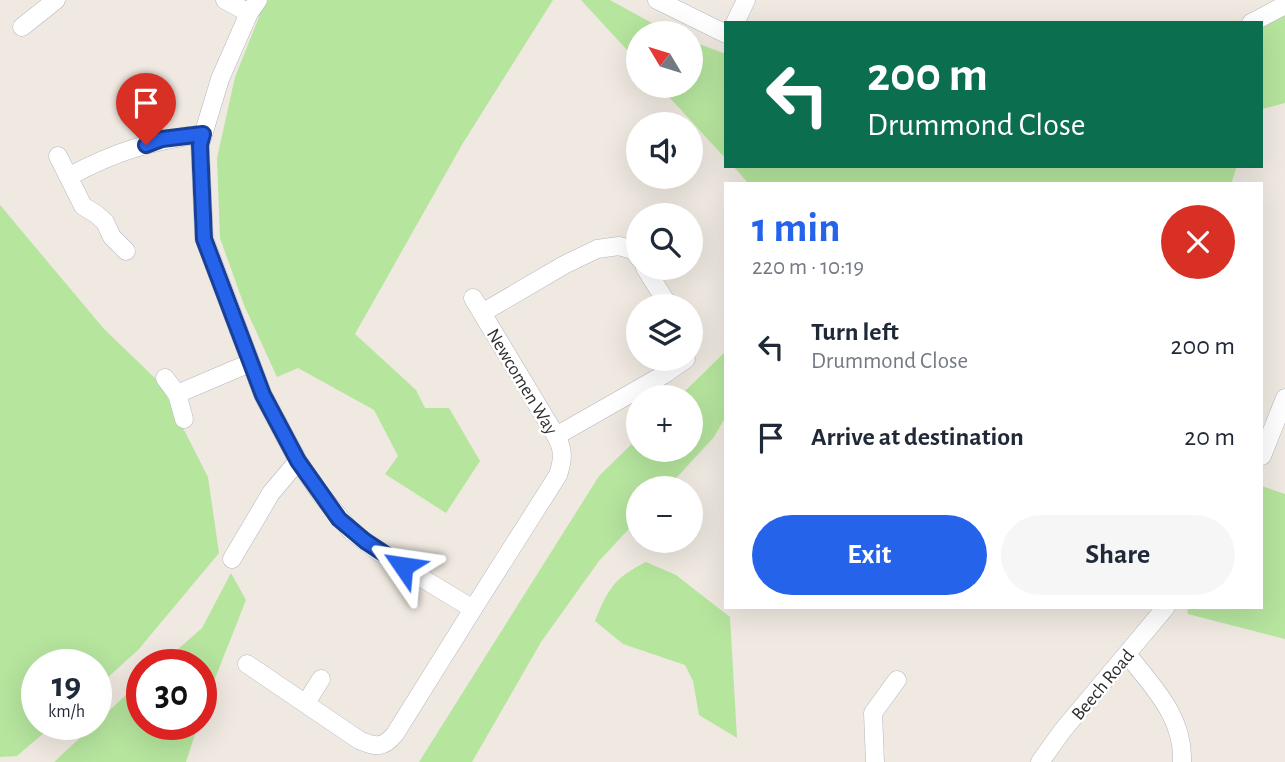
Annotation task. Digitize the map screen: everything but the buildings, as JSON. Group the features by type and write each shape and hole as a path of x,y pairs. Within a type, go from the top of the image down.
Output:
{"street":[{"path":"22,27 56,0"},
{"path":"225,0 254,7 220,79 200,145 204,239 250,363 277,424 298,461 339,519 379,552 473,609"},
{"path":"657,0 724,33"},
{"path":"736,21 746,0"},
{"path":"1255,21 1285,5"},
{"path":"70,176 97,161 162,139 203,134"},
{"path":"58,156 83,206 105,222 113,237 126,251"},
{"path":"99,250 113,237"},
{"name":"Newcomen Way","path":"247,664 359,740 373,746 389,743 558,475 562,462 562,448 556,436 478,306 597,249 626,248"},
{"path":"177,394 250,363"},
{"path":"556,436 669,371"},
{"path":"165,378 177,394 184,419"},
{"path":"1263,453 1285,398"},
{"path":"232,559 271,493 298,461"},
{"name":"Beech Road","path":"1040,762 1063,730 1164,609"},
{"path":"1127,654 1172,713 1181,743 1182,762"},
{"path":"306,703 321,678"},
{"path":"875,762 873,713 897,680"}],"green space":[{"path":"265,0 553,0 463,143 355,334 416,390 425,408 449,408 480,461 446,513 385,474 398,456 374,410 298,368 277,377 244,305 220,238 217,158 235,77 259,17 259,8"},
{"path":"581,0 610,0 648,21 626,21 626,49"},
{"path":"1285,13 1285,103 1263,109 1263,25"},
{"path":"704,46 724,53 724,157 703,134 703,112 683,112 670,98 704,98"},
{"path":"735,168 1236,168 1232,182 747,182"},
{"path":"0,205 104,329 160,383 208,477 219,553 139,649 126,649 126,661 112,674 112,649 21,649 21,740 36,740 17,756 0,757"},
{"path":"724,353 724,420 703,449 703,385 691,385"},
{"path":"626,450 626,462 691,462 678,476 626,476 626,532 599,561 541,642 472,762 419,762 599,476"},
{"path":"1263,486 1285,494 1285,639 1188,614 1187,609 1263,609"},
{"path":"646,562 676,575 730,617 737,738 699,715 693,681 685,665 623,644 595,621 604,601 619,579"},
{"path":"231,573 246,600 217,673 217,649 178,649 202,628"},
{"path":"126,695 126,740 193,740 186,762 54,762 78,740 112,740 112,708"}],"route":[{"path":"146,145 162,139 203,134 200,145 204,239 263,395 298,461 339,519 379,552 403,566"}]}
